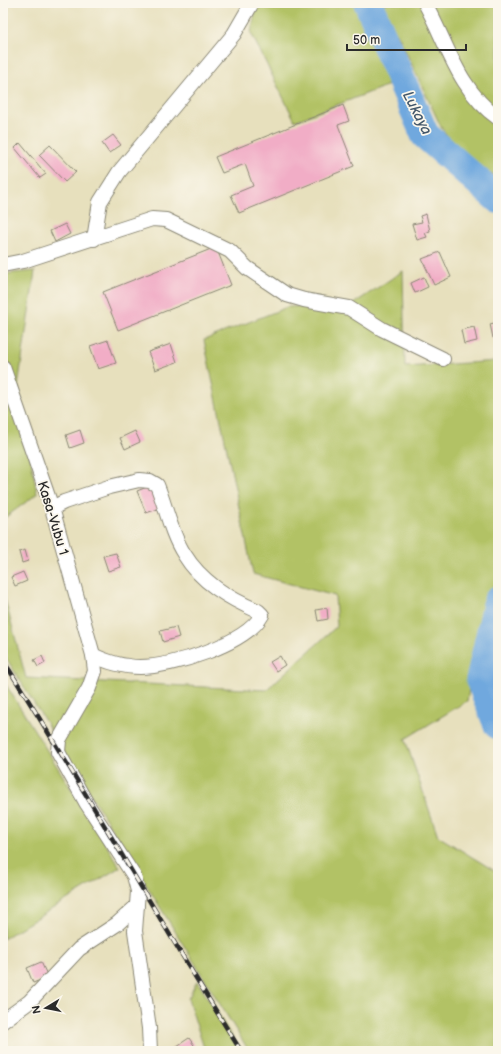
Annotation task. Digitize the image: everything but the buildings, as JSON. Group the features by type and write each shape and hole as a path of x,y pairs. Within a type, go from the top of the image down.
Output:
{"street":[{"path":"94,239 100,202 119,172 234,34 252,3"},
{"path":"426,3 457,71 473,96 485,109 498,118"},
{"path":"3,265 23,261 152,219 166,220 230,251 247,268 287,295 304,300 349,308 382,329 443,360"},
{"name":"Kasa-Vubu 1","path":"3,367 52,508 93,655 95,671 89,688 59,740 58,752 87,804 134,876 138,891 137,906"},
{"path":"52,508 64,502 109,487 139,480 150,481 158,485 183,553 194,568 205,581 225,594 258,611 262,615 258,622 248,630 222,646 192,657 169,663 139,667 101,659 93,655"},
{"path":"3,1021 29,1002 79,950 117,924 137,906"},
{"path":"137,906 135,931 149,1028 150,1051"}],"green space":[{"path":"257,3 355,3 361,10 389,85 295,121 251,33"},
{"path":"374,3 498,3 498,182 493,174 474,169 442,129 398,35"},
{"path":"35,271 18,386 37,494 3,519 3,274"},
{"path":"403,271 405,367 498,361 498,580 484,601 467,701 405,739 438,836 498,873 498,1051 249,1051 3,653 3,592 26,678 266,690 337,626 335,596 253,574 204,340 287,307 353,304"},
{"path":"3,680 120,867 3,939"},
{"path":"197,981 241,1051 205,1051 188,999"}],"waterway":[{"name":"Lukaya","path":"368,3 425,135 498,199"},
{"name":"Lukaya","path":"498,600 480,680 498,725"}],"railway":[{"path":"3,660 241,1051"}]}
